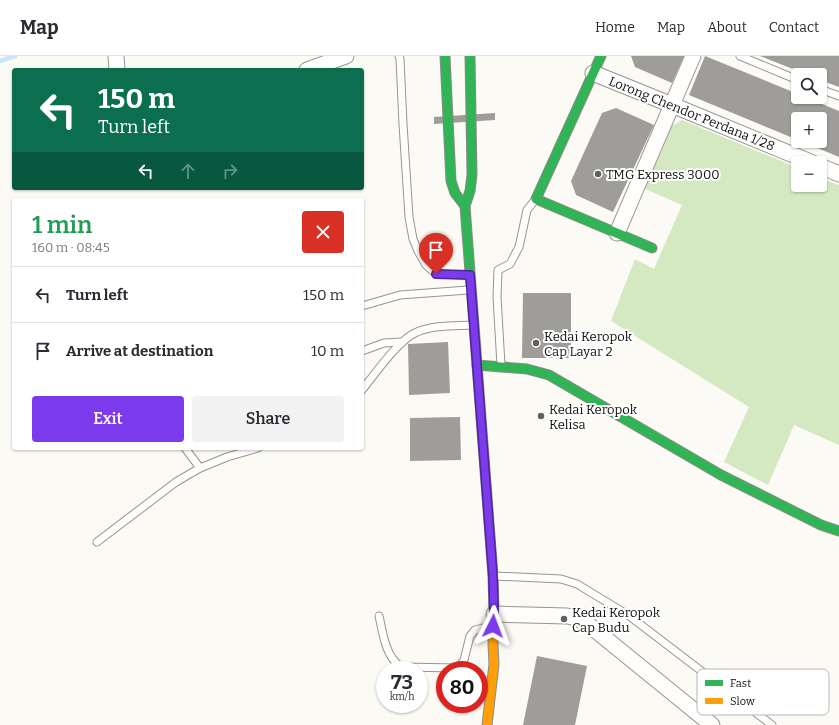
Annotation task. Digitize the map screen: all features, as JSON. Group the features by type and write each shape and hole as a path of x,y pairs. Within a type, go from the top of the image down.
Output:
{"main road":[{"path":"445,56 451,180 456,193 465,206"},
{"path":"470,56 472,175 470,191 465,206 493,576 494,664 488,692 487,725"},
{"path":"600,56 536,198 652,248"},
{"path":"477,365 527,369 549,375 721,475 821,525 839,531"}],"street":[{"path":"116,56 117,68"},
{"path":"313,68 346,56"},
{"path":"617,233 693,56"},
{"name":"Lorong Chendor Perdana 1/28","path":"593,73 796,156"},
{"path":"827,169 839,174"},
{"path":"494,620 553,615 577,618 589,625 697,713"},
{"path":"700,715 712,725"}],"lane":[{"path":"399,56 409,217 413,239 426,265 436,274 470,275"},
{"path":"740,56 791,77"},
{"path":"827,92 839,96"},
{"path":"501,367 497,297 498,270 510,264 519,247 527,210 536,198"},
{"path":"364,305 400,295 471,289"},
{"path":"364,387 402,342 412,334 429,328 474,324"},
{"path":"364,350 384,343 402,342"},
{"path":"186,450 200,468"},
{"path":"98,542 176,482 200,468 227,457 251,450"},
{"path":"493,576 561,580 577,584 628,615 699,669"},
{"path":"379,616 388,651 397,664 401,667 436,668"},
{"path":"463,661 470,636 475,630 494,620"},
{"path":"759,715 772,725"}],"green space":[{"path":"682,120 791,165 791,192 827,192 827,181 839,185 839,445 794,425 768,485 724,462 749,407 611,321 635,259 654,269 682,205 643,188 670,127"}],"building":[{"path":"631,56 684,56 672,83 635,67"},
{"path":"705,56 791,91 791,104 822,104 839,111 839,157 818,148 827,148 827,112 791,112 791,137 689,95"},
{"path":"760,56 839,56 839,87 827,83 827,68 791,68"},
{"path":"616,108 654,125 613,212 576,195 571,181 602,113"},
{"path":"495,113 495,120 434,124 434,117"},
{"path":"523,293 571,293 571,358 522,358"},
{"path":"448,342 450,393 409,395 408,344"},
{"path":"460,417 461,460 410,461 410,418"},
{"path":"537,656 587,666 575,725 523,725"}],"waterway":[{"path":"0,61 15,56"}],"traffic: fast":[{"path":"445,56 451,181 455,193 465,206"},
{"path":"470,56 472,175 470,191 465,206 493,576 494,610"},
{"path":"601,56 536,199 652,248"},
{"path":"477,365 527,369 549,375 721,475 821,525 839,531"}],"traffic: slow":[{"path":"487,725 494,664 494,610"}],"place":[{"name":"TMG Express 3000","path":"598,174"},
{"name":"Kedai Keropok Cap Layar 2","path":"536,343"},
{"name":"Kedai Keropok Kelisa","path":"541,416"},
{"name":"Kedai Keropok Cap Budu","path":"564,619"}],"route":[{"path":"436,274 470,275 493,576 493,626"}]}
